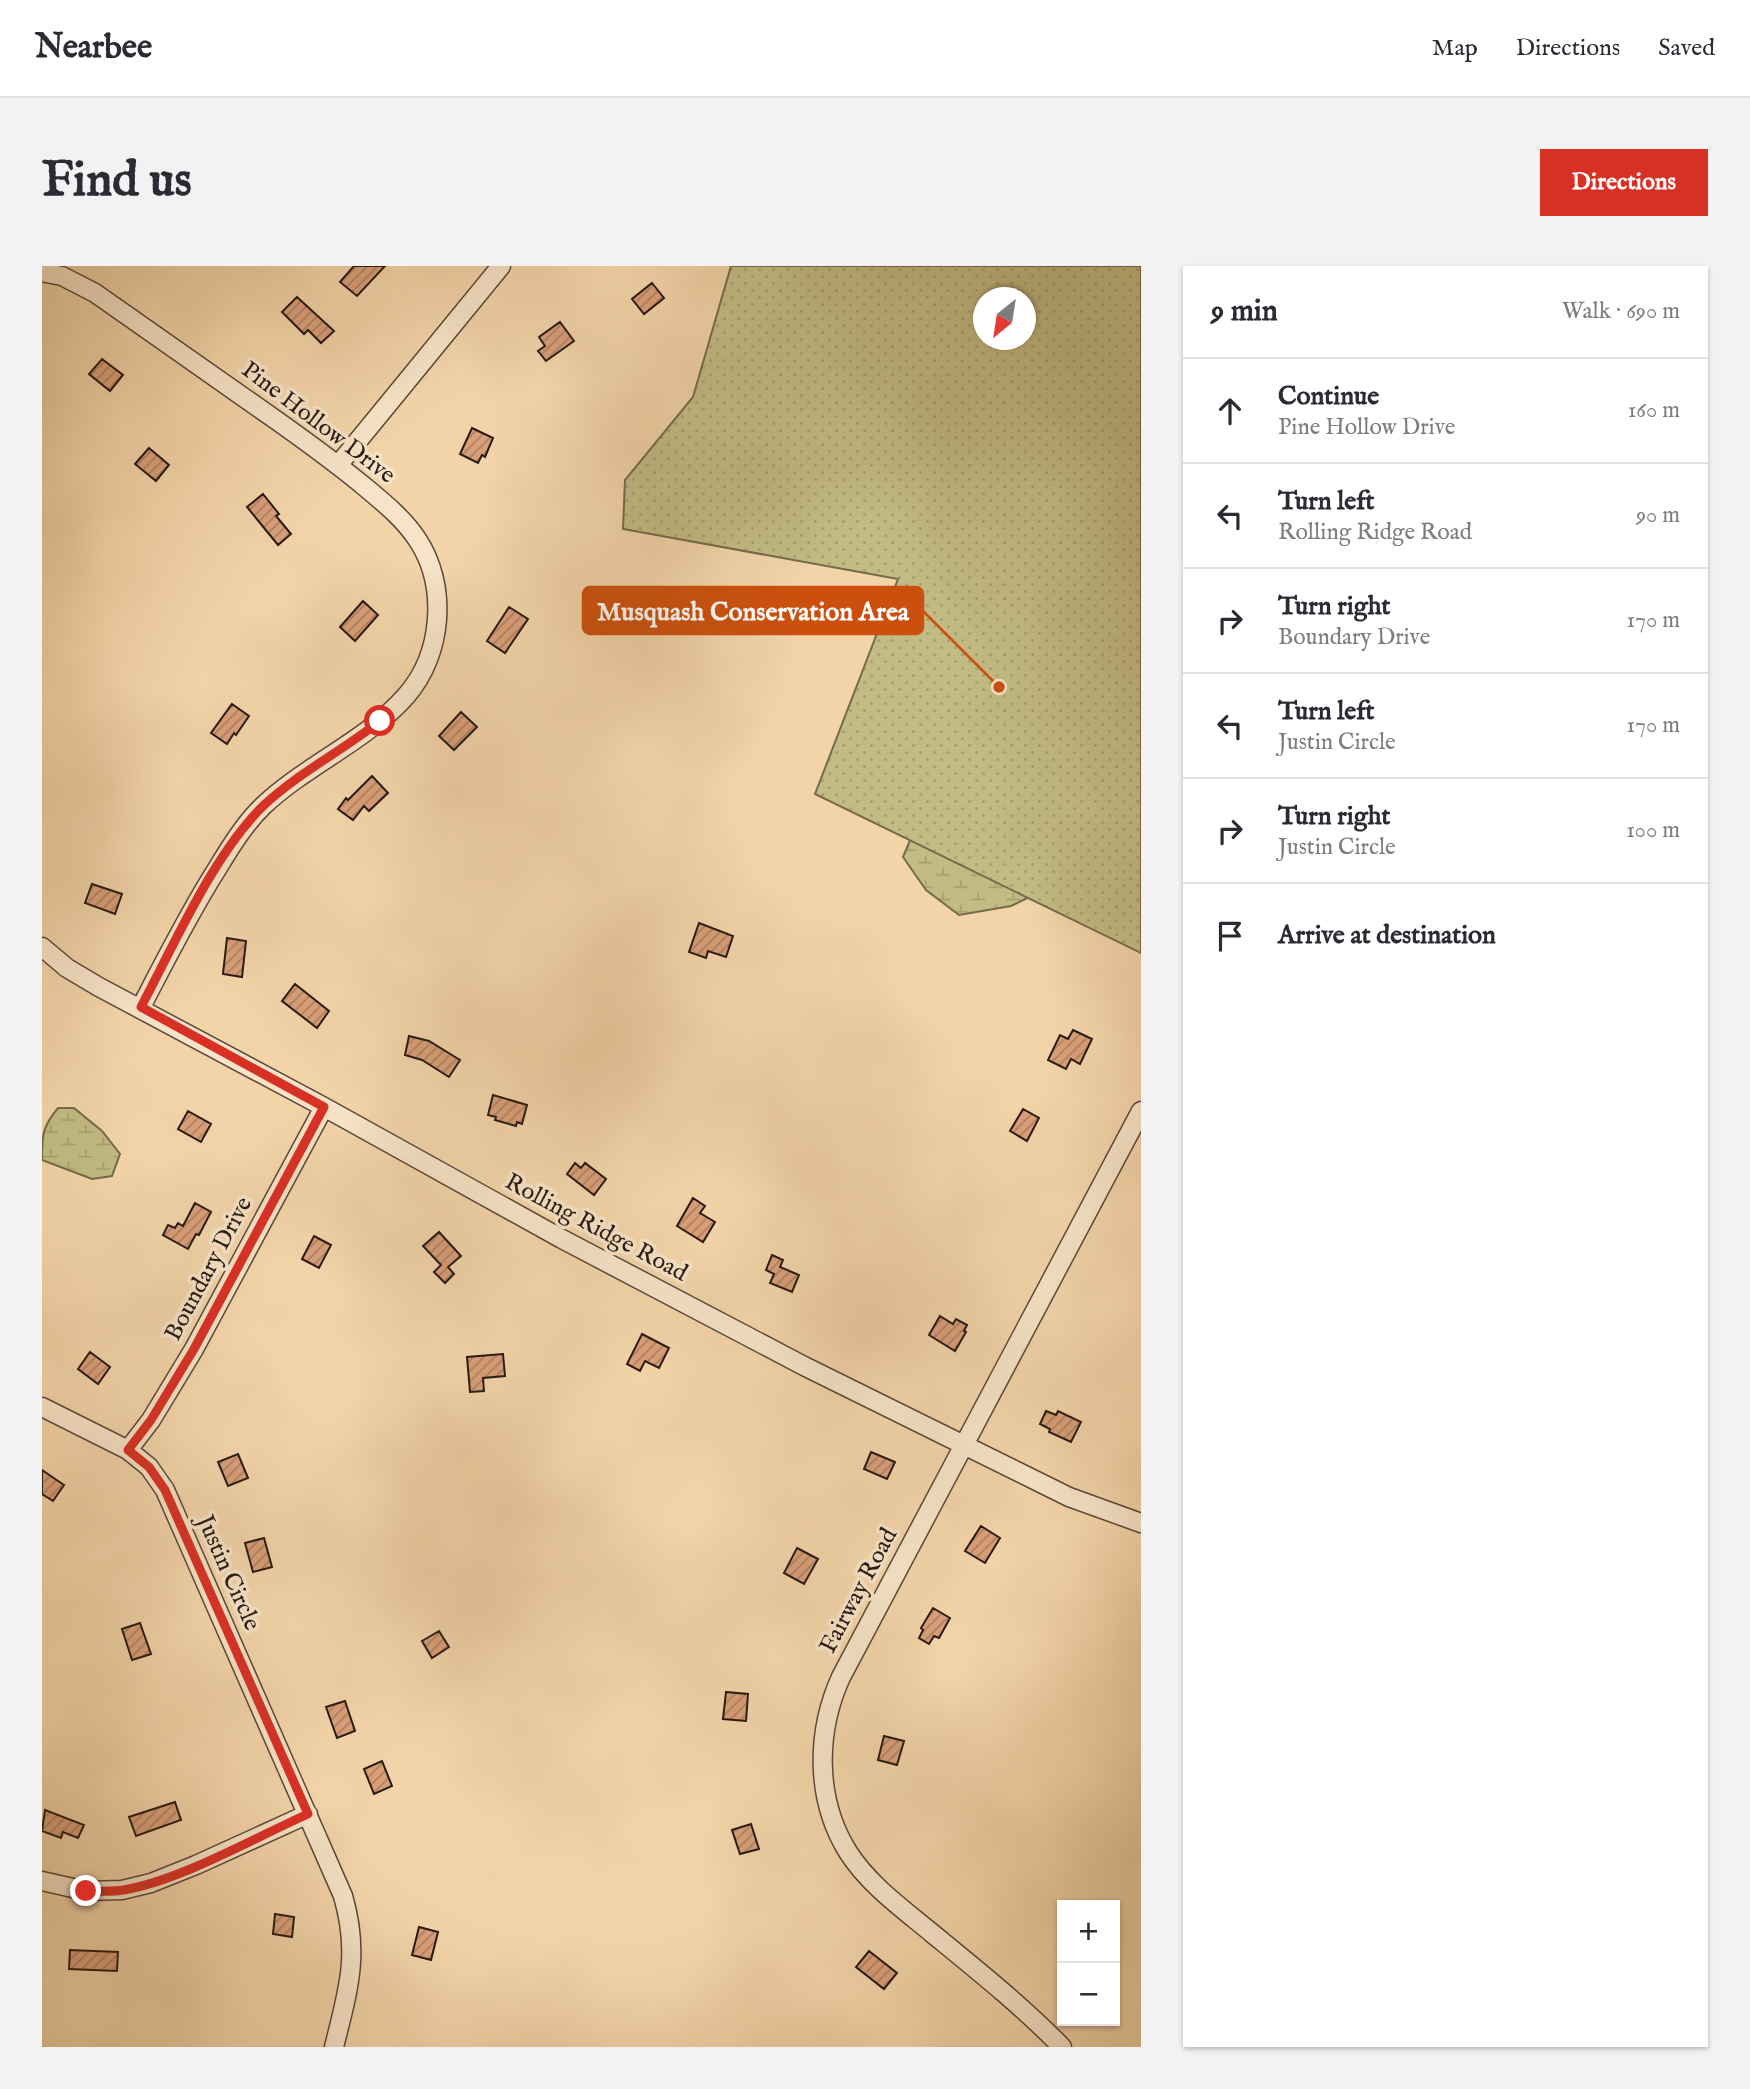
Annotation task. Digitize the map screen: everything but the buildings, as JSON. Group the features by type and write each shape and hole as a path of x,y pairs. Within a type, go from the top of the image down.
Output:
{"street":[{"path":"339,464 501,266"},
{"name":"Pine Hollow Drive","path":"42,272 62,276 95,293 339,464 392,509 416,538 426,554 437,589 433,645 418,681 380,721 276,795 250,820 200,897 141,1007"},
{"name":"Rolling Ridge Road","path":"42,947 67,968 569,1243 804,1366 1069,1497 1141,1523"},
{"name":"Boundary Drive","path":"128,1450 151,1420 194,1349 324,1107"},
{"name":"Fairway Road","path":"1062,2047 1011,1998 871,1880 848,1851 826,1799 823,1772 824,1728 834,1694 1141,1111"},
{"name":"Justin Circle","path":"42,1407 128,1450 149,1467 165,1490 343,1896 352,1933 352,1970 334,2047"},
{"path":"42,1881 86,1891 122,1890 196,1865 308,1814"}],"green space":[{"path":"731,266 1141,266 1141,953 815,794 898,579 623,529 625,480 693,397"},
{"path":"922,812 1052,886 1011,906 959,915 926,890 903,857"},
{"path":"58,1108 74,1108 102,1131 120,1154 112,1176 92,1179 42,1160 44,1132"}],"place":[{"name":"Musquash Conservation Area","path":"999,687"}],"route":[{"path":"86,1891 122,1890 151,1883 308,1814 165,1490 149,1467 128,1450 151,1420 194,1349 324,1107 141,1007 200,897 250,820 276,795 380,721"}]}
